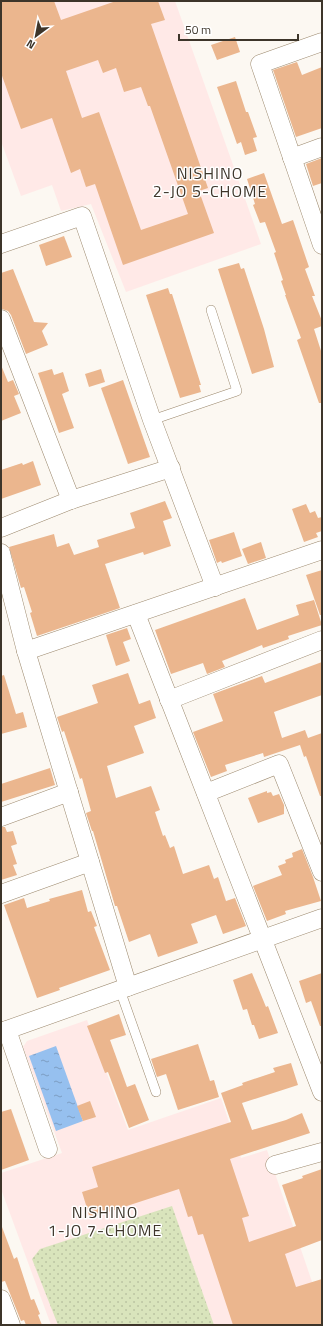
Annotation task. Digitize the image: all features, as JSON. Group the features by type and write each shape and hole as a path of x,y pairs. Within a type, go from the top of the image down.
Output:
{"street":[{"path":"322,42 260,64 322,245"},
{"path":"292,158 322,147"},
{"path":"1,244 82,216 152,420 215,587"},
{"path":"1,319 71,500"},
{"path":"1,528 71,500 171,468"},
{"path":"26,651 322,550"},
{"path":"1,553 26,651 90,862 124,988"},
{"path":"136,614 322,1092"},
{"path":"169,700 322,640"},
{"path":"206,793 279,764 322,872"},
{"path":"1,817 69,792"},
{"path":"1,894 90,862"},
{"path":"48,1149 4,1031 322,918"},
{"path":"275,1165 322,1152"},
{"path":"1,1299 11,1325"}],"lane":[{"path":"152,420 237,391 211,310"},
{"path":"124,988 156,1092"}],"shaded area":[{"path":"1,1 175,1 261,244 126,292 91,204 61,211 52,185 21,196 1,141"},
{"path":"87,1020 128,1130 221,1098 241,1158 267,1150 322,1311 322,1325 51,1325 1,1189 1,1173 62,1153 23,1047 27,1041"}],"green space":[{"path":"172,1206 214,1325 58,1325 32,1259 40,1249"}],"water":[{"path":"56,1046 83,1121 56,1131 29,1056"}],"building":[{"path":"1,1 54,1 61,20 116,1 158,1 165,20 151,24 208,188 199,191 214,233 123,265 95,184 86,187 80,169 71,173 52,118 21,129 1,73","holes":["98,60 103,73 116,68 124,92 141,87 148,106 150,106 188,214 141,230 99,112 82,118 66,71"]},
{"path":"235,37 240,52 217,60 211,45"},
{"path":"297,62 302,75 322,67 322,128 296,137 273,70"},
{"path":"236,81 246,112 248,112 257,137 253,138 257,151 245,155 241,142 237,144 217,87"},
{"path":"322,158 322,183 313,186 306,164"},
{"path":"264,173 282,224 293,220 309,267 305,269 315,296 312,296 322,321 322,326 314,329 322,354 322,403 319,403 297,340 301,338 285,295 281,281 283,280 274,253 276,252 265,222 260,223 253,205 255,204 247,179"},
{"path":"64,236 72,257 46,266 39,245"},
{"path":"239,263 241,269 244,268 264,329 274,367 252,374 218,269"},
{"path":"13,269 34,322 48,323 42,331 48,345 26,354 11,315 8,311 2,309 1,306 1,273"},
{"path":"168,288 170,294 172,294 201,385 199,385 201,392 180,398 146,295"},
{"path":"1,365 8,382 13,380 19,394 14,396 21,413 1,421"},
{"path":"52,369 54,375 63,372 69,391 62,394 74,428 59,433 38,373"},
{"path":"101,369 105,382 89,387 85,374"},
{"path":"123,380 150,457 128,464 101,388"},
{"path":"33,461 41,485 1,499 1,470"},
{"path":"165,501 172,518 163,521 171,546 144,555 143,552 105,564 120,608 37,636 30,613 32,612 24,587 21,588 9,547 54,534 57,547 69,543 74,555 99,547 97,540 135,528 130,513"},
{"path":"306,504 310,513 315,511 318,518 322,517 322,531 316,533 318,537 304,542 292,509"},
{"path":"234,532 242,556 222,563 221,561 217,563 209,540"},
{"path":"261,542 266,558 248,564 242,549"},
{"path":"322,570 322,615 320,615 306,575"},
{"path":"245,598 257,630 299,615 296,605 314,600 322,625 288,636 289,639 263,648 262,645 222,661 225,667 207,674 203,663 171,674 155,630"},
{"path":"127,628 131,639 123,642 130,661 116,666 106,635"},
{"path":"322,662 322,695 274,712 282,738 305,730 308,738 322,733 322,796 320,796 306,756 304,757 300,745 264,757 263,753 225,765 227,771 211,777 193,732 223,721 213,694 262,676 265,683"},
{"path":"128,673 139,704 150,700 156,718 134,726 144,753 107,766 116,798 151,786 160,810 155,812 163,836 165,835 170,848 174,846 183,874 209,865 214,879 218,877 226,901 235,898 246,926 223,934 216,915 191,924 198,943 158,957 150,934 129,942 117,906 115,906 93,831 86,813 91,811 82,778 80,779 64,731 62,732 57,717 98,703 92,685"},
{"path":"4,675 16,714 23,712 27,727 1,734 1,676"},
{"path":"50,768 55,785 1,802 1,784"},
{"path":"267,791 267,793 271,792 273,796 279,794 284,805 284,814 258,823 248,798"},
{"path":"1,827 5,827 7,832 13,831 17,844 11,846 17,864 13,865 17,875 1,880"},
{"path":"302,849 321,901 285,911 286,914 267,921 253,886 282,875 278,866 286,863 285,860 293,857 292,853"},
{"path":"82,890 88,912 91,911 97,926 94,927 110,970 59,988 60,990 37,998 4,905 24,898 27,908 50,901 49,899"},
{"path":"252,973 266,1007 268,1006 278,1033 259,1039 254,1025 252,1025 247,1009 243,1010 233,980"},
{"path":"322,973 322,1026 320,1026 311,1001 306,1003 299,981"},
{"path":"119,1014 126,1035 110,1040 127,1087 135,1084 149,1120 129,1128 108,1072 105,1073 87,1026"},
{"path":"198,1044 210,1081 214,1080 219,1097 178,1110 166,1074 157,1077 151,1059"},
{"path":"291,1063 298,1085 242,1103 252,1130 286,1120 302,1113 310,1133 230,1159 249,1216 242,1218 249,1242 296,1226 282,1185 303,1178 302,1176 322,1169 322,1240 285,1254 296,1287 322,1279 322,1325 233,1325 203,1234 198,1235 192,1216 188,1217 179,1189 90,1218 82,1192 98,1187 92,1167 231,1122 221,1093 243,1085 242,1083 275,1072 273,1068"},
{"path":"90,1101 96,1117 83,1121 77,1106"},
{"path":"11,1109 29,1160 1,1170 1,1112"},
{"path":"2,1227 14,1259 17,1257 31,1300 34,1299 40,1314 38,1315 42,1325 26,1325 24,1320 21,1321 5,1281 1,1282"}],"district":[{"name":"NISHINO 2-JO 5-CHOME","path":"210,182"},
{"name":"NISHINO 1-JO 7-CHOME","path":"105,1221"}]}
